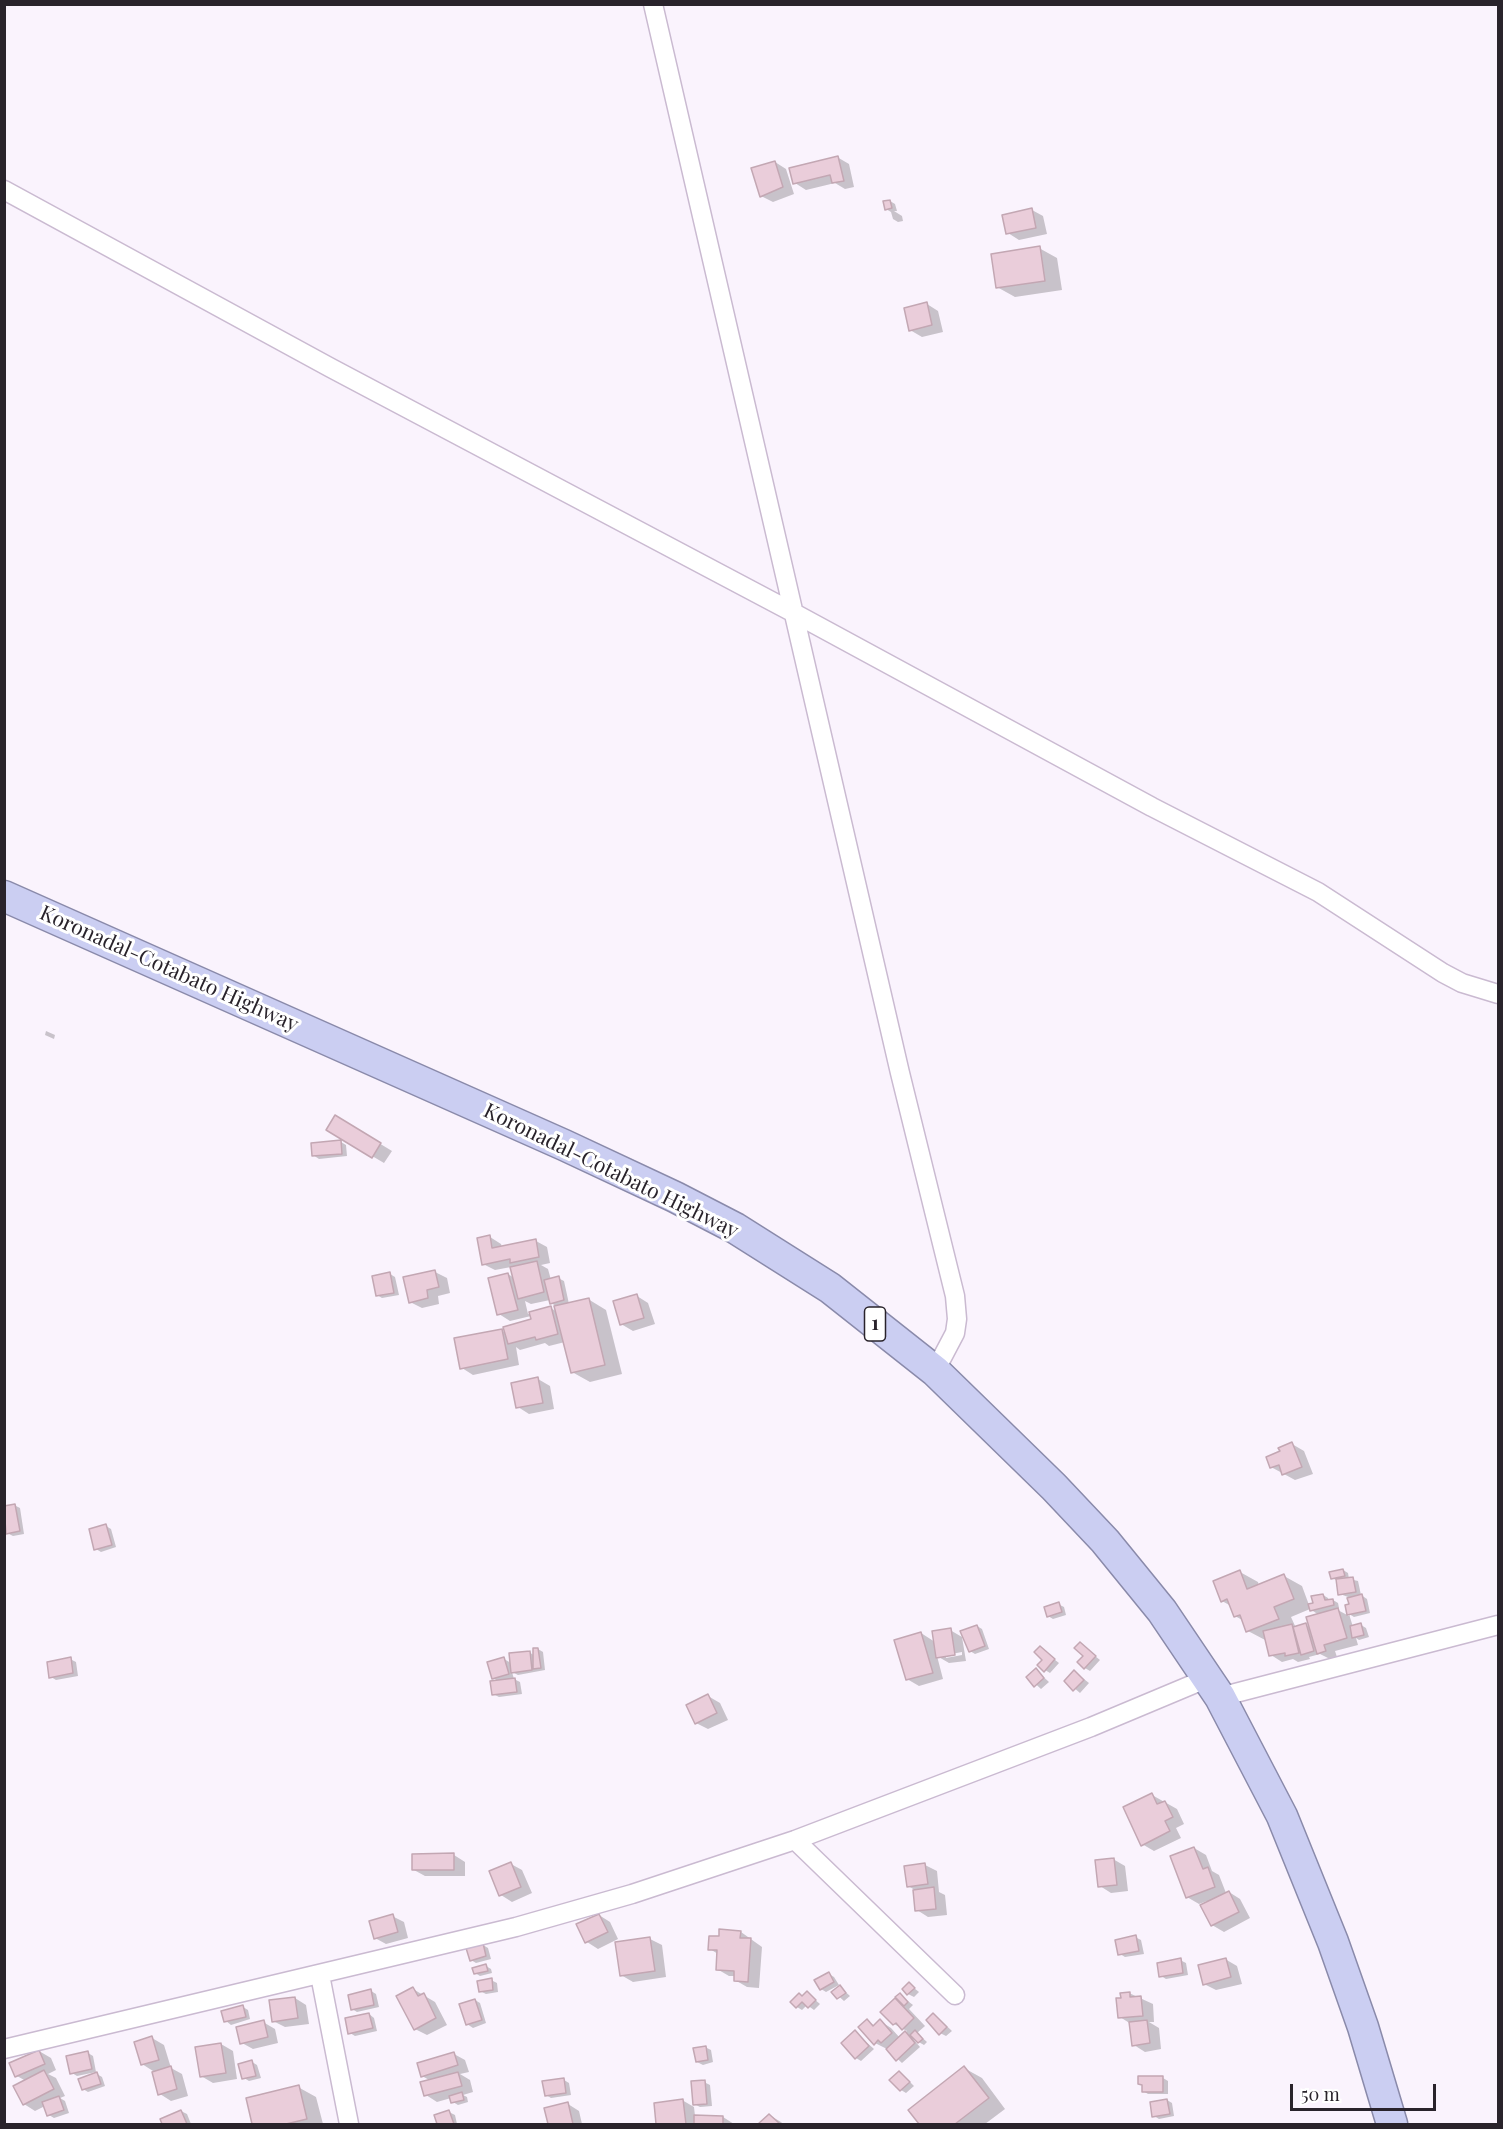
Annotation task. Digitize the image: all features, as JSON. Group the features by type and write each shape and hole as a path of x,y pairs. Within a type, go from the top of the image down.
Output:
{"highway":[{"name":"Koronadal-Cotabato Highway","path":"4,896 564,1145 735,1228 830,1288 935,1371 1054,1487 1105,1541 1162,1611 1214,1687 1282,1816 1329,1932 1363,2027 1392,2124"}],"street":[{"path":"652,4 900,1073 955,1296 957,1319 955,1333 935,1371"},
{"path":"4,190 331,368 794,613 1152,807 1318,892 1443,973 1462,983 1498,994"},
{"path":"4,2049 516,1927 632,1894 795,1840 1091,1727 1214,1687 1498,1625"},
{"path":"795,1840 954,1995"},
{"path":"320,1975 349,2124"}],"building":[{"path":"838,156 844,181 832,183 830,175 793,184 789,168"},
{"path":"775,161 783,187 760,197 751,168"},
{"path":"890,200 892,208 885,210 883,201"},
{"path":"1032,208 1036,228 1006,234 1002,215"},
{"path":"1040,246 1045,281 996,288 991,254"},
{"path":"927,302 932,325 909,331 904,308"},
{"path":"335,1115 381,1143 372,1158 326,1130"},
{"path":"341,1140 342,1154 312,1156 311,1143"},
{"path":"490,1235 492,1248 536,1239 539,1257 510,1263 510,1259 482,1265 477,1238"},
{"path":"537,1261 544,1292 518,1299 510,1267"},
{"path":"435,1270 439,1287 427,1290 428,1298 409,1303 403,1277"},
{"path":"390,1272 394,1293 376,1296 372,1276"},
{"path":"508,1273 518,1310 497,1315 488,1278"},
{"path":"559,1276 564,1300 550,1304 544,1280"},
{"path":"637,1294 644,1318 620,1325 613,1301"},
{"path":"589,1298 605,1365 571,1373 554,1306"},
{"path":"551,1306 558,1334 508,1344 503,1327 531,1319 529,1312"},
{"path":"502,1329 508,1359 460,1369 454,1338"},
{"path":"538,1377 543,1403 516,1408 511,1383"},
{"path":"1292,1442 1302,1467 1282,1475 1279,1465 1270,1468 1266,1457"},
{"path":"15,1504 20,1531 6,1534 4,1506"},
{"path":"106,1524 112,1545 94,1550 89,1529"},
{"path":"1343,1569 1345,1576 1331,1579 1329,1572"},
{"path":"1240,1570 1247,1589 1284,1574 1294,1599 1274,1607 1279,1619 1246,1632 1240,1615 1234,1617 1227,1599 1221,1602 1213,1581"},
{"path":"1353,1577 1356,1592 1338,1595 1336,1579"},
{"path":"1323,1594 1325,1600 1333,1599 1334,1605 1310,1611 1308,1604 1313,1603 1311,1596"},
{"path":"1362,1594 1366,1611 1347,1615 1345,1605 1349,1604 1347,1598"},
{"path":"1059,1602 1062,1612 1047,1617 1044,1607"},
{"path":"1338,1608 1347,1638 1324,1645 1326,1651 1317,1654 1306,1617"},
{"path":"1306,1623 1314,1651 1301,1655 1293,1627"},
{"path":"1361,1623 1364,1635 1352,1638 1350,1626"},
{"path":"1292,1624 1299,1653 1269,1656 1263,1631"},
{"path":"977,1625 985,1646 969,1652 960,1631"},
{"path":"951,1628 955,1655 936,1658 932,1631"},
{"path":"921,1632 933,1673 906,1680 894,1640"},
{"path":"1080,1642 1096,1656 1084,1669 1077,1662 1083,1656 1074,1648"},
{"path":"1040,1646 1055,1659 1044,1672 1037,1665 1042,1660 1034,1652"},
{"path":"533,1648 538,1648 541,1668 533,1669"},
{"path":"530,1651 532,1670 511,1673 509,1653"},
{"path":"71,1657 73,1673 49,1678 47,1662"},
{"path":"504,1657 509,1674 492,1679 487,1662"},
{"path":"1036,1668 1044,1678 1034,1687 1026,1677"},
{"path":"1074,1670 1084,1680 1073,1691 1064,1681"},
{"path":"515,1678 517,1692 492,1695 490,1681"},
{"path":"708,1694 717,1713 695,1724 686,1705"},
{"path":"1152,1793 1157,1804 1165,1801 1173,1817 1165,1821 1170,1831 1141,1846 1123,1807"},
{"path":"1194,1847 1203,1869 1208,1867 1215,1887 1186,1898 1170,1856"},
{"path":"454,1853 454,1870 412,1870 412,1854"},
{"path":"1114,1858 1117,1885 1098,1887 1095,1860"},
{"path":"511,1862 521,1887 499,1896 489,1871"},
{"path":"925,1863 928,1884 907,1887 904,1866"},
{"path":"934,1887 936,1909 915,1911 913,1890"},
{"path":"1229,1891 1239,1912 1211,1926 1200,1905"},
{"path":"393,1914 398,1932 374,1939 369,1921"},
{"path":"599,1914 608,1932 585,1943 576,1924"},
{"path":"719,1929 741,1931 740,1938 751,1938 748,1982 734,1981 734,1971 716,1970 717,1950 708,1950 709,1936 719,1936"},
{"path":"1136,1935 1139,1951 1118,1955 1115,1940"},
{"path":"650,1937 655,1971 620,1976 615,1942"},
{"path":"483,1943 486,1956 470,1961 466,1948"},
{"path":"1181,1958 1183,1973 1159,1977 1157,1963"},
{"path":"1226,1958 1231,1977 1203,1985 1198,1965"},
{"path":"486,1964 488,1971 474,1974 472,1968"},
{"path":"829,1972 834,1982 820,1990 814,1980"},
{"path":"492,1978 493,1990 479,1992 477,1981"},
{"path":"909,1982 915,1988 907,1995 902,1989"},
{"path":"840,1985 846,1993 837,1999 831,1992"},
{"path":"413,1987 418,1996 424,1993 436,2018 414,2030 396,1996"},
{"path":"371,1989 374,2005 351,2010 348,1995"},
{"path":"807,1991 816,2000 808,2008 802,2002 796,2008 790,2002 799,1993 802,1996"},
{"path":"1130,1992 1130,1997 1141,1996 1143,2016 1118,2018 1116,1998 1121,1998 1120,1993"},
{"path":"900,1993 908,2002 904,2006 895,1997"},
{"path":"295,1997 298,2018 272,2022 269,2000"},
{"path":"895,1998 914,2018 902,2030 896,2023 893,2025 880,2012"},
{"path":"475,1999 482,2020 466,2025 459,2004"},
{"path":"243,2005 246,2017 224,2022 221,2011"},
{"path":"369,2013 373,2028 348,2034 345,2018"},
{"path":"933,2013 947,2027 939,2035 926,2020"},
{"path":"867,2019 873,2026 880,2019 892,2033 881,2043 878,2040 874,2045 858,2027"},
{"path":"264,2020 268,2037 240,2044 236,2027"},
{"path":"1147,2020 1150,2043 1132,2046 1129,2022"},
{"path":"855,2030 869,2046 855,2059 841,2043"},
{"path":"915,2030 923,2039 918,2043 910,2035"},
{"path":"905,2031 915,2043 896,2061 886,2049"},
{"path":"152,2036 159,2060 141,2065 134,2042"},
{"path":"221,2043 226,2073 200,2077 195,2047"},
{"path":"706,2046 708,2060 696,2062 693,2048"},
{"path":"39,2050 45,2064 15,2077 9,2063"},
{"path":"88,2051 92,2069 70,2074 66,2056"},
{"path":"454,2052 458,2065 421,2077 417,2063"},
{"path":"252,2060 256,2076 242,2079 238,2064"},
{"path":"171,2066 177,2089 158,2095 152,2072"},
{"path":"964,2066 989,2098 955,2124 919,2124 908,2110"},
{"path":"44,2070 54,2089 23,2105 13,2086"},
{"path":"899,2071 910,2082 900,2091 889,2080"},
{"path":"97,2072 101,2084 82,2090 78,2079"},
{"path":"458,2072 462,2086 424,2096 420,2082"},
{"path":"1138,2076 1163,2076 1163,2092 1142,2092 1142,2085 1138,2084"},
{"path":"564,2078 566,2093 545,2096 542,2081"},
{"path":"705,2080 707,2104 693,2105 691,2081"},
{"path":"299,2085 307,2119 286,2124 252,2124 246,2098"},
{"path":"462,2092 464,2100 451,2103 449,2096"},
{"path":"59,2096 64,2110 47,2116 42,2102"},
{"path":"683,2099 686,2124 656,2124 654,2103"},
{"path":"1167,2099 1170,2114 1152,2117 1150,2102"},
{"path":"568,2102 573,2124 548,2124 544,2108"},
{"path":"181,2110 187,2124 162,2124 160,2119"},
{"path":"449,2110 454,2124 437,2124 434,2115"},
{"path":"769,2114 780,2124 758,2124"},
{"path":"694,2115 723,2116 723,2124 694,2124"}]}
